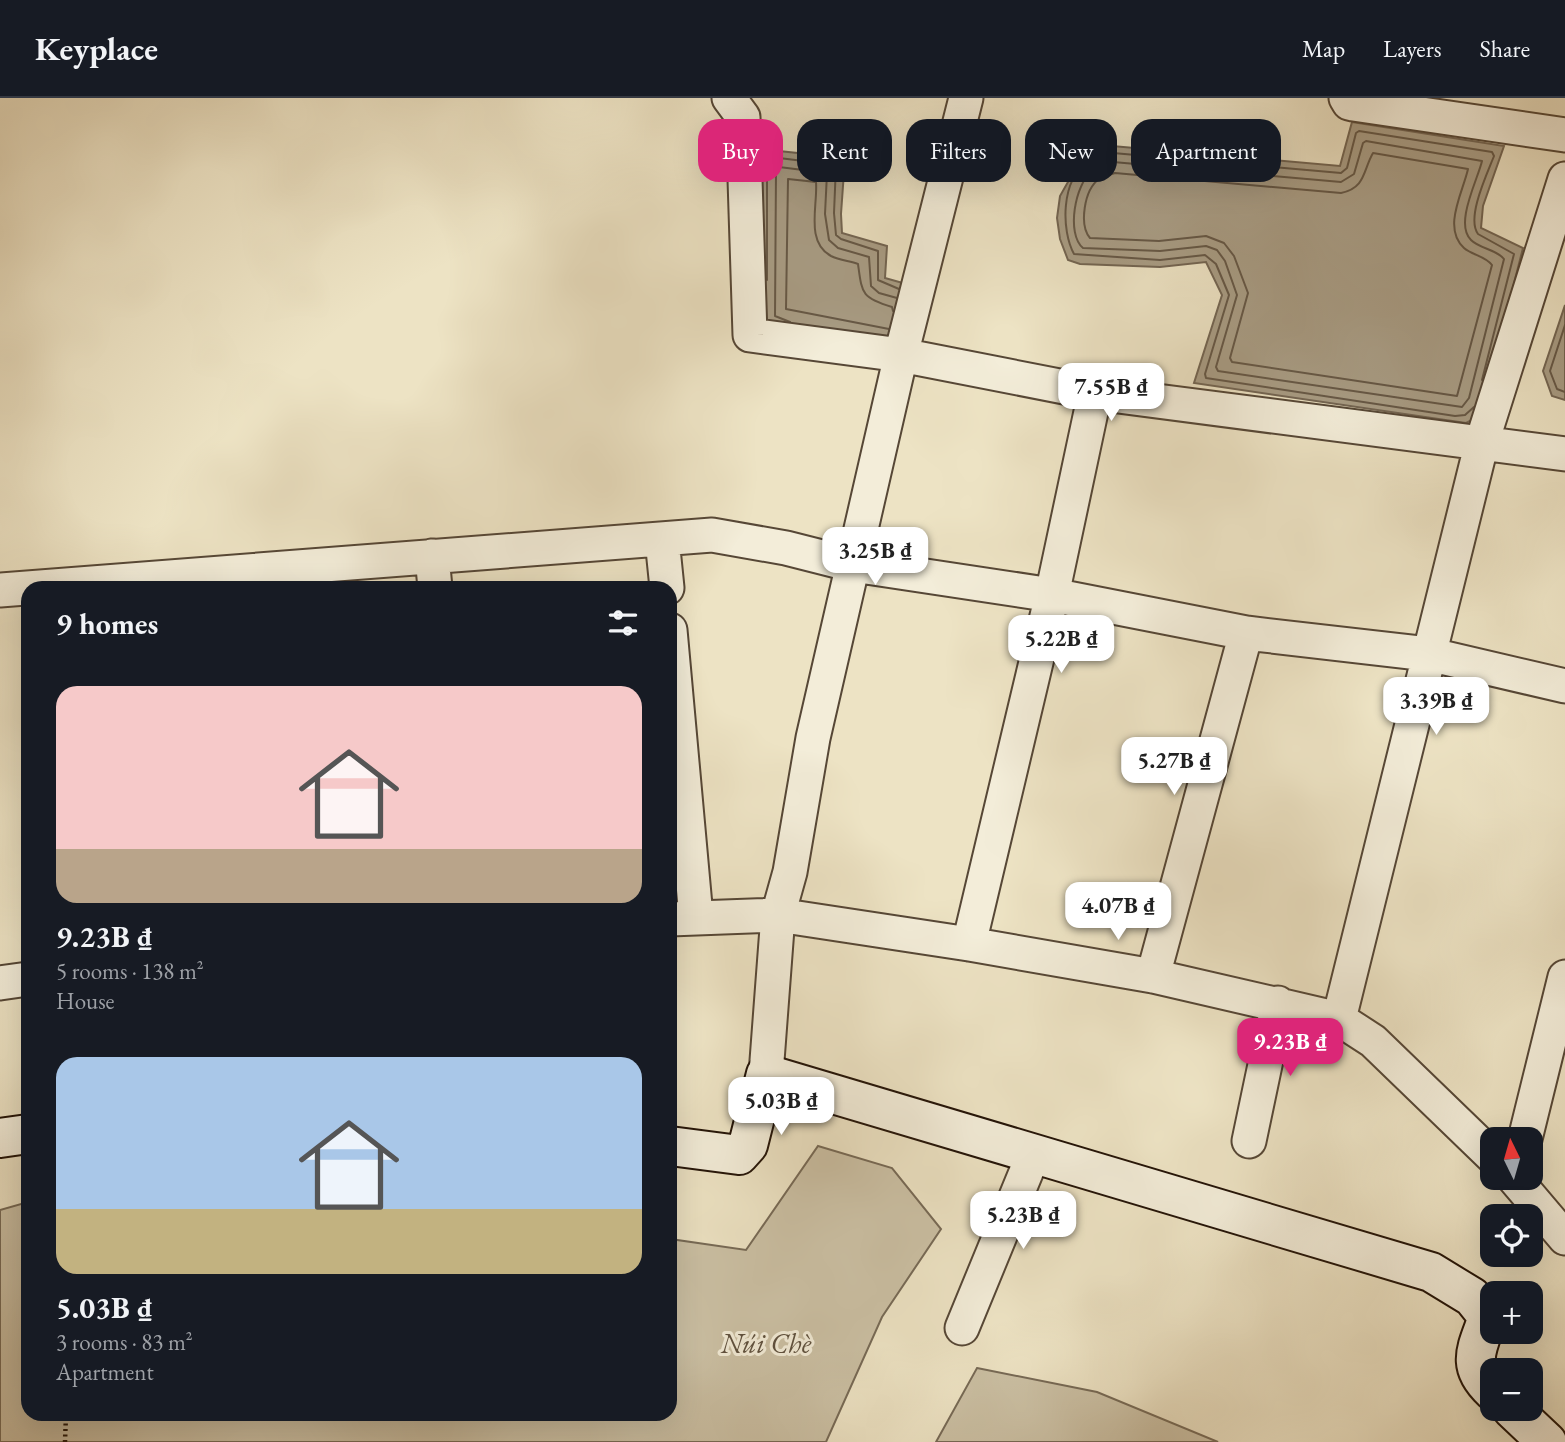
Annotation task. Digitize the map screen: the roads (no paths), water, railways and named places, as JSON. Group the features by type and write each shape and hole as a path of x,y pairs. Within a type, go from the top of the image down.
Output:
{"street":[{"path":"729,98 743,117 750,335 901,355 1095,393 1565,454"},
{"path":"677,1147 739,1154 743,1153 748,1145 766,1074 778,915 790,872 813,738 901,355 966,98"},
{"path":"1346,98 1353,104 1565,135"},
{"path":"1339,1020 1482,442 1565,180"},
{"path":"969,944 1052,595 1095,393"},
{"path":"214,581 434,572 662,539 712,535 786,548 853,565 1052,595 1246,633 1428,654 1565,687"},
{"path":"662,539 666,581"},
{"path":"0,590 21,589"},
{"path":"1153,976 1246,633"},
{"path":"677,785 683,918 778,915 969,944 1153,976 1278,1003 1339,1020 1373,1041 1480,1145"},
{"path":"1528,1127 1565,977"},
{"path":"1249,1141 1278,1003"},
{"path":"766,1074 1431,1272 1472,1297 1488,1317 1475,1356 1480,1379"},
{"path":"0,1138 21,1135"},
{"path":"962,1328 1034,1153"},
{"path":"1524,1190 1565,1238"},
{"path":"1525,1421 1547,1442"}],"water":[{"path":"1352,122 1504,146 1483,206 1481,228 1523,248 1483,405 1474,419 1466,423 1194,383 1222,295 1206,262 1160,267 1080,264 1068,260 1060,239 1057,218 1060,196 1068,182 1117,182 1117,146 1131,148 1131,182 1281,182 1281,161 1340,166"},
{"path":"783,151 797,153 797,182 843,182 842,233 887,246 885,278 924,289 910,351 762,332 760,182 783,182"},
{"path":"1565,305 1565,400 1552,396 1543,371"}],"park label":[{"name":"Núi Chè","path":"766,1343"}]}
